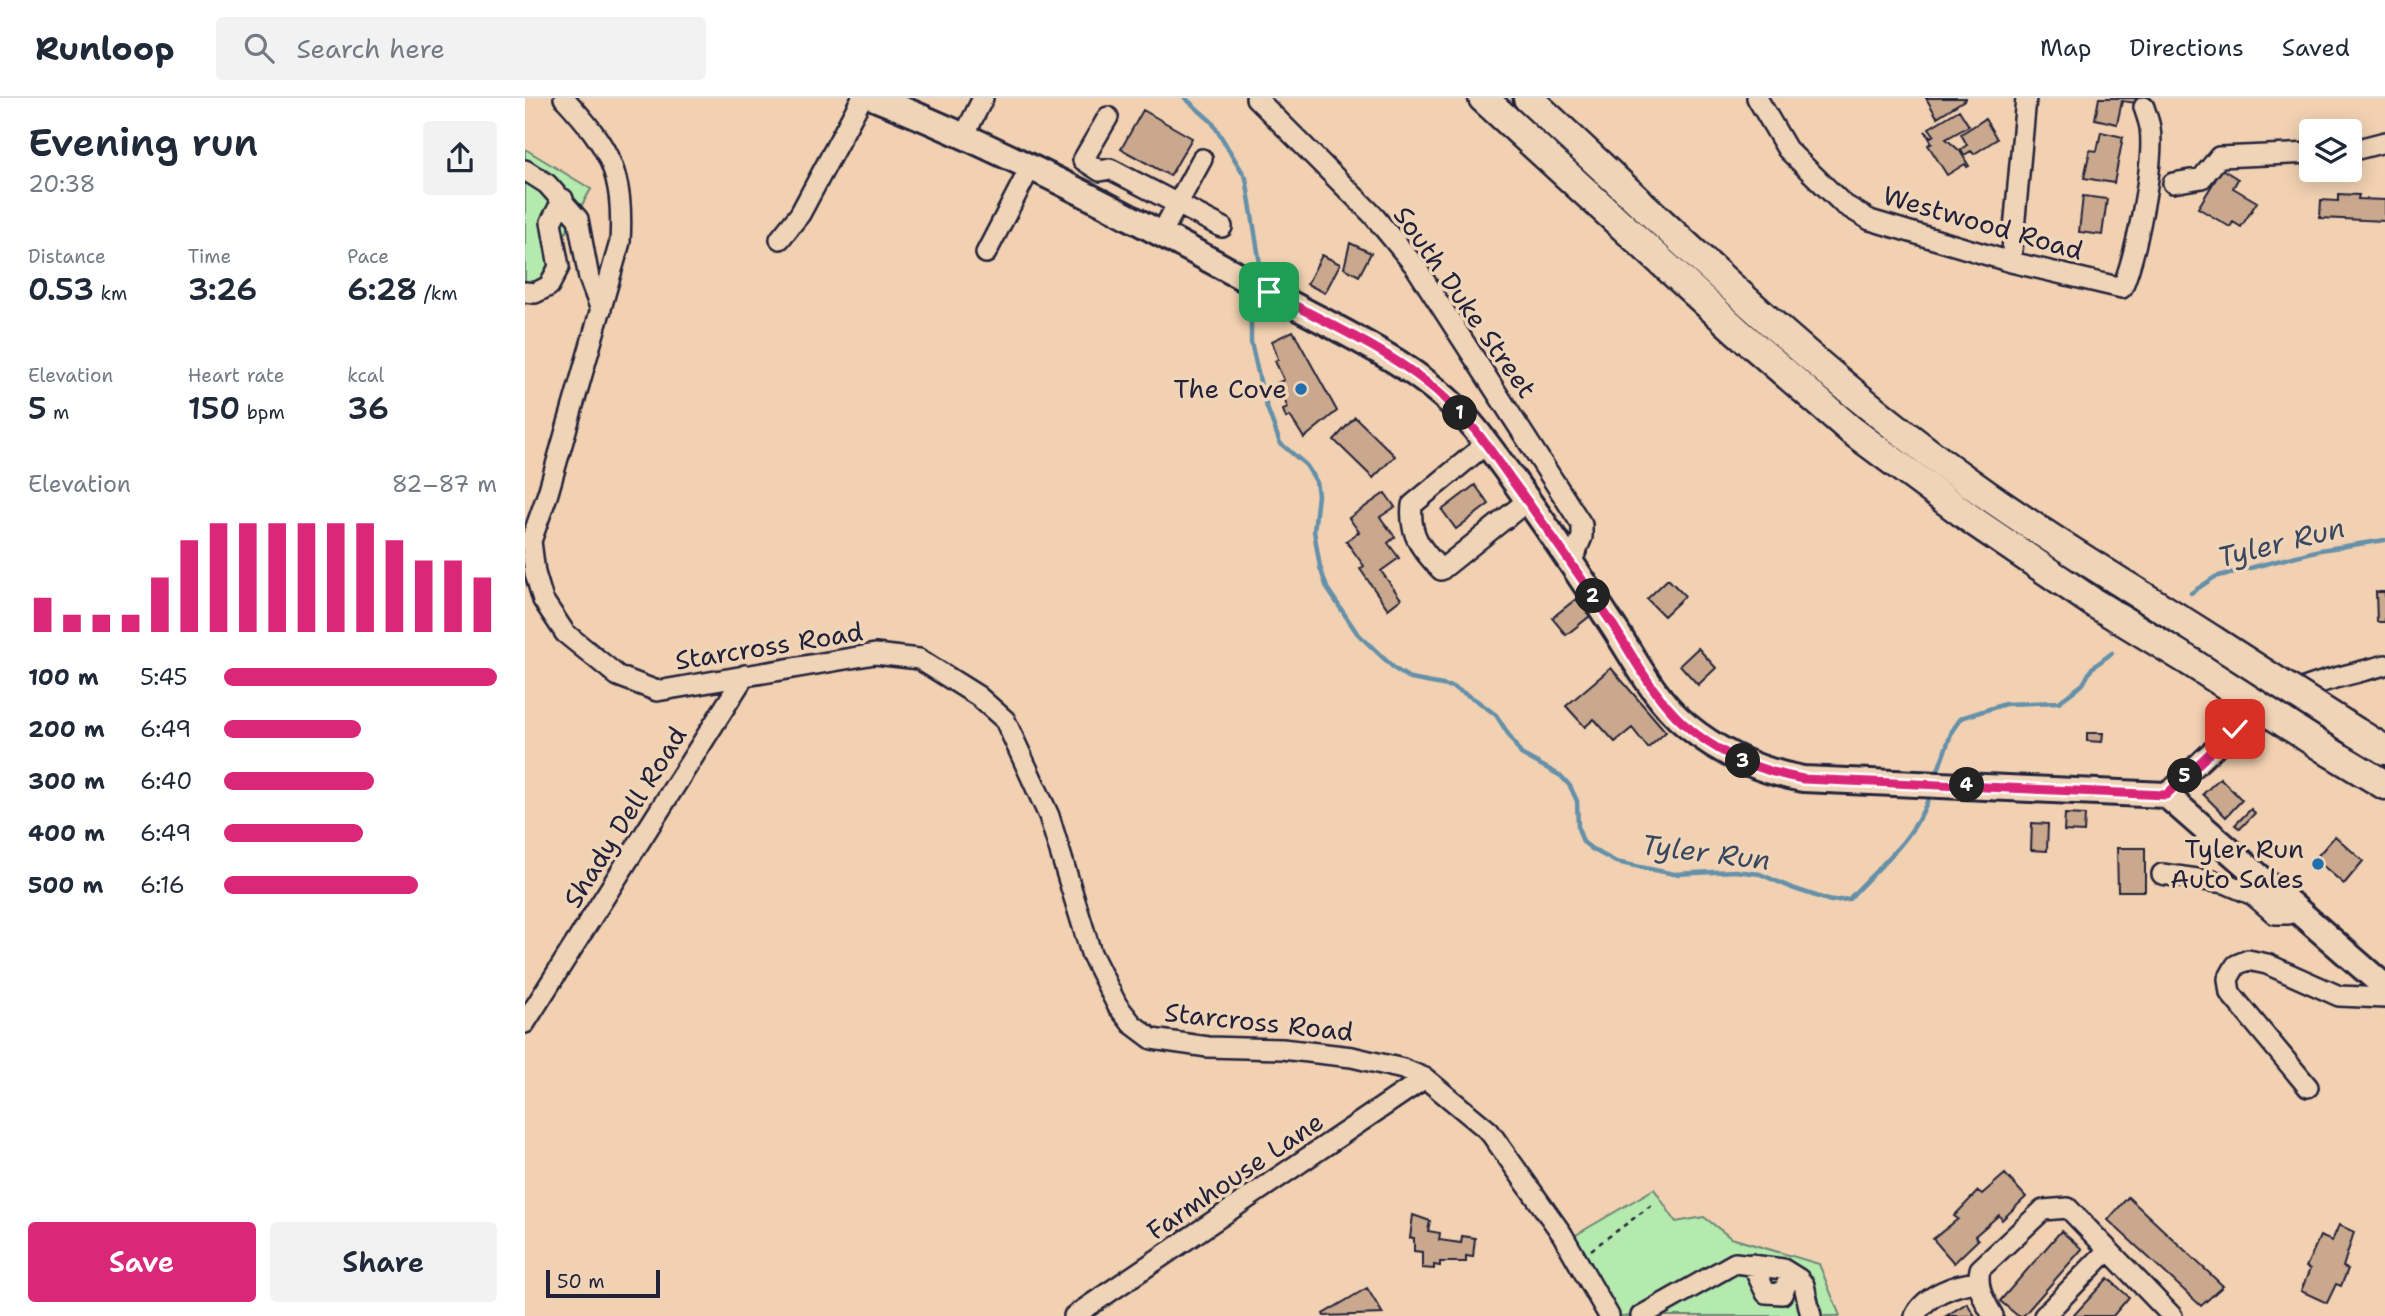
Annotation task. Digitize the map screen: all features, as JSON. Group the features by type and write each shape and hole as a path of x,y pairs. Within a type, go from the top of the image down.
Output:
{"highway":[{"path":"1483,98 1737,331 1851,430 1975,522 2094,603 2385,785"},
{"path":"1528,98 1787,336 1882,416 1971,484 2385,750"}],"main road":[{"path":"875,98 965,134 1243,277 1398,364 1454,407 1482,439 1527,501 1660,697 1683,723 1715,747 1763,770 1793,777 2166,795 2385,987"}],"street":[{"name":"Starcross Road","path":"564,98 594,131 607,152 615,171 622,207 621,242 548,493 531,541 535,573 543,600 565,633 618,676 657,691 875,654 919,659 987,704 1005,720 1049,816 1091,953 1117,1004 1132,1024 1152,1039 1208,1047 1282,1049 1352,1057 1403,1069 1425,1078 1489,1130 1562,1234 1609,1316"},
{"path":"780,239 800,214 862,98"},
{"path":"965,134 983,98"},
{"name":"South Duke Street","path":"1256,98 1373,215 1415,266 1582,525 1582,537 1571,563"},
{"name":"Westwood Road","path":"1757,98 1787,149 1843,204 1870,220 2011,262 2122,288 2130,271 2147,176 2150,128 2144,107"},
{"path":"2011,262 2025,98"},
{"path":"1108,117 1083,160 1101,171 1109,169 1222,227"},
{"path":"2362,148 2385,142"},
{"path":"2173,183 2202,177 2219,158 2299,154"},
{"path":"1161,234 1202,159"},
{"path":"986,253 1030,168"},
{"path":"525,170 547,184 578,219 589,278 600,310"},
{"path":"525,292 535,293 549,286 559,267 551,222 563,199"},
{"path":"1482,439 1448,465 1412,505 1410,523 1422,550 1441,570 1527,501"},
{"path":"2166,795 2235,729 2257,712 2303,689 2385,665"},
{"name":"Shady Dell Road","path":"525,1023 745,675"},
{"path":"2162,874 2225,883 2253,895 2276,914 2287,914 2297,908"},
{"path":"2308,1087 2230,993 2228,979 2236,965 2248,960 2267,964 2339,996 2385,998"},
{"name":"Farmhouse Lane","path":"1074,1316 1425,1078"},
{"path":"1993,1316 1982,1298 1978,1282 1980,1269 2043,1210 2068,1208 2169,1315"},
{"path":"2044,1316 2108,1250"},
{"path":"1641,1316 1716,1272 1735,1264 1752,1264 1783,1269 1804,1285 1811,1316"},
{"path":"1752,1264 1766,1293 1772,1295 1782,1294 1788,1286 1791,1274"},
{"path":"1915,1316 1926,1302 1944,1291 1978,1282"}],"path":[{"path":"1577,1260 1653,1204"}],"green space":[{"path":"525,149 591,189 525,304"},
{"path":"1654,1189 1676,1222 1704,1217 1731,1238 1819,1264 1840,1316 1615,1316 1569,1239"}],"building":[{"path":"1926,98 1966,98 1966,99 1937,117"},
{"path":"2099,98 2137,98 2136,103 2122,101 2117,124 2095,119"},
{"path":"1143,110 1192,138 1170,176 1121,149"},
{"path":"1959,110 1969,126 1946,139 1960,151 1969,166 1965,164 1947,175 1928,145 1932,143 1925,131 1931,137 1934,135 1929,128"},
{"path":"1985,119 1997,139 1974,154 1971,151 1964,155 1961,149 1967,145 1961,134"},
{"path":"2101,132 2123,137 2114,183 2084,178 2090,150 2097,151"},
{"path":"2222,169 2238,179 2233,188 2257,202 2241,227 2233,222 2230,227 2198,208"},
{"path":"2338,194 2359,195 2358,199 2385,200 2385,221 2320,218 2321,200 2338,201"},
{"path":"2083,196 2107,199 2102,235 2079,232"},
{"path":"1350,243 1371,253 1359,276 1344,268"},
{"path":"1322,255 1340,264 1325,293 1307,284"},
{"name":"The Cove","path":"1293,331 1337,411 1304,438 1290,416 1286,418 1283,410 1288,408 1277,383 1284,380 1275,361 1278,359 1272,341"},
{"path":"1355,417 1395,456 1373,478 1334,440"},
{"path":"1475,485 1489,504 1456,529 1442,510"},
{"path":"1385,493 1395,507 1380,517 1395,537 1388,543 1399,558 1381,571 1401,599 1388,609 1360,569 1364,566 1346,541 1359,532 1349,518"},
{"path":"1668,579 1685,596 1664,616 1647,599"},
{"path":"2376,592 2385,592 2385,622 2377,622"},
{"path":"1576,599 1590,616 1566,635 1552,618"},
{"path":"1698,648 1716,668 1698,685 1680,665"},
{"path":"1611,668 1666,732 1648,748 1632,728 1615,742 1594,719 1585,727 1566,706"},
{"path":"2087,733 2103,733 2102,742 2087,741"},
{"path":"2220,778 2242,800 2226,817 2203,794"},
{"path":"2251,809 2255,813 2240,829 2235,825"},
{"path":"2065,814 2085,815 2084,832 2064,831"},
{"path":"2032,823 2048,824 2047,851 2031,850"},
{"path":"2335,836 2363,861 2344,884 2315,859"},
{"path":"2117,848 2145,848 2145,891 2118,891"},
{"path":"2005,1174 2026,1197 2002,1220 1999,1215 1975,1236 1978,1240 1954,1263 1933,1239 1958,1219 1954,1216 1978,1191 1982,1194"},
{"path":"2128,1197 2223,1286 2201,1306 2108,1220"},
{"path":"1413,1215 1430,1221 1428,1231 1440,1233 1439,1240 1461,1243 1462,1236 1475,1238 1473,1257 1466,1256 1466,1262 1440,1262 1440,1266 1434,1265 1434,1269 1422,1268 1422,1252 1414,1251 1414,1238 1410,1238"},
{"path":"2339,1225 2354,1232 2343,1267 2348,1269 2341,1286 2336,1284 2327,1303 2301,1291 2310,1269 2306,1267 2320,1236 2332,1241"},
{"path":"2061,1231 2082,1249 2023,1316 2018,1316 2000,1301"},
{"path":"2108,1278 2129,1297 2113,1316 2073,1316"},
{"path":"1367,1288 1383,1314 1324,1316 1323,1314"},
{"path":"1967,1303 1975,1316 1946,1316"}],"waterway":[{"name":"Tyler Run","path":"1185,98 1212,122 1246,178 1260,264 1258,276"},
{"name":"Tyler Run","path":"1256,295 1251,318 1251,342 1264,399 1280,443 1306,465 1316,481 1318,495 1314,531 1320,567 1327,588 1357,633 1395,669 1411,679 1453,687 1476,700 1496,715 1521,754 1561,776 1570,786 1577,801 1578,828 1583,842 1592,849 1616,862 1674,874 1735,871 1760,874 1831,901 1849,899 1906,838 1924,810 1930,794"},
{"name":"Tyler Run","path":"2191,593 2215,577 2320,550 2385,540"},
{"name":"Tyler Run","path":"1936,776 1952,731 1961,718 2005,704 2059,702 2083,684 2092,668 2112,653"}],"place":[{"name":"The Cove","path":"1301,389"},
{"name":"Tyler Run Auto Sales","path":"2318,864"}],"route":[{"path":"1269,292 1398,364 1432,387 1454,407 1478,433 1571,563 1660,697 1683,723 1715,747 1746,763 1772,773 1803,779 2166,795 2235,729"}]}
